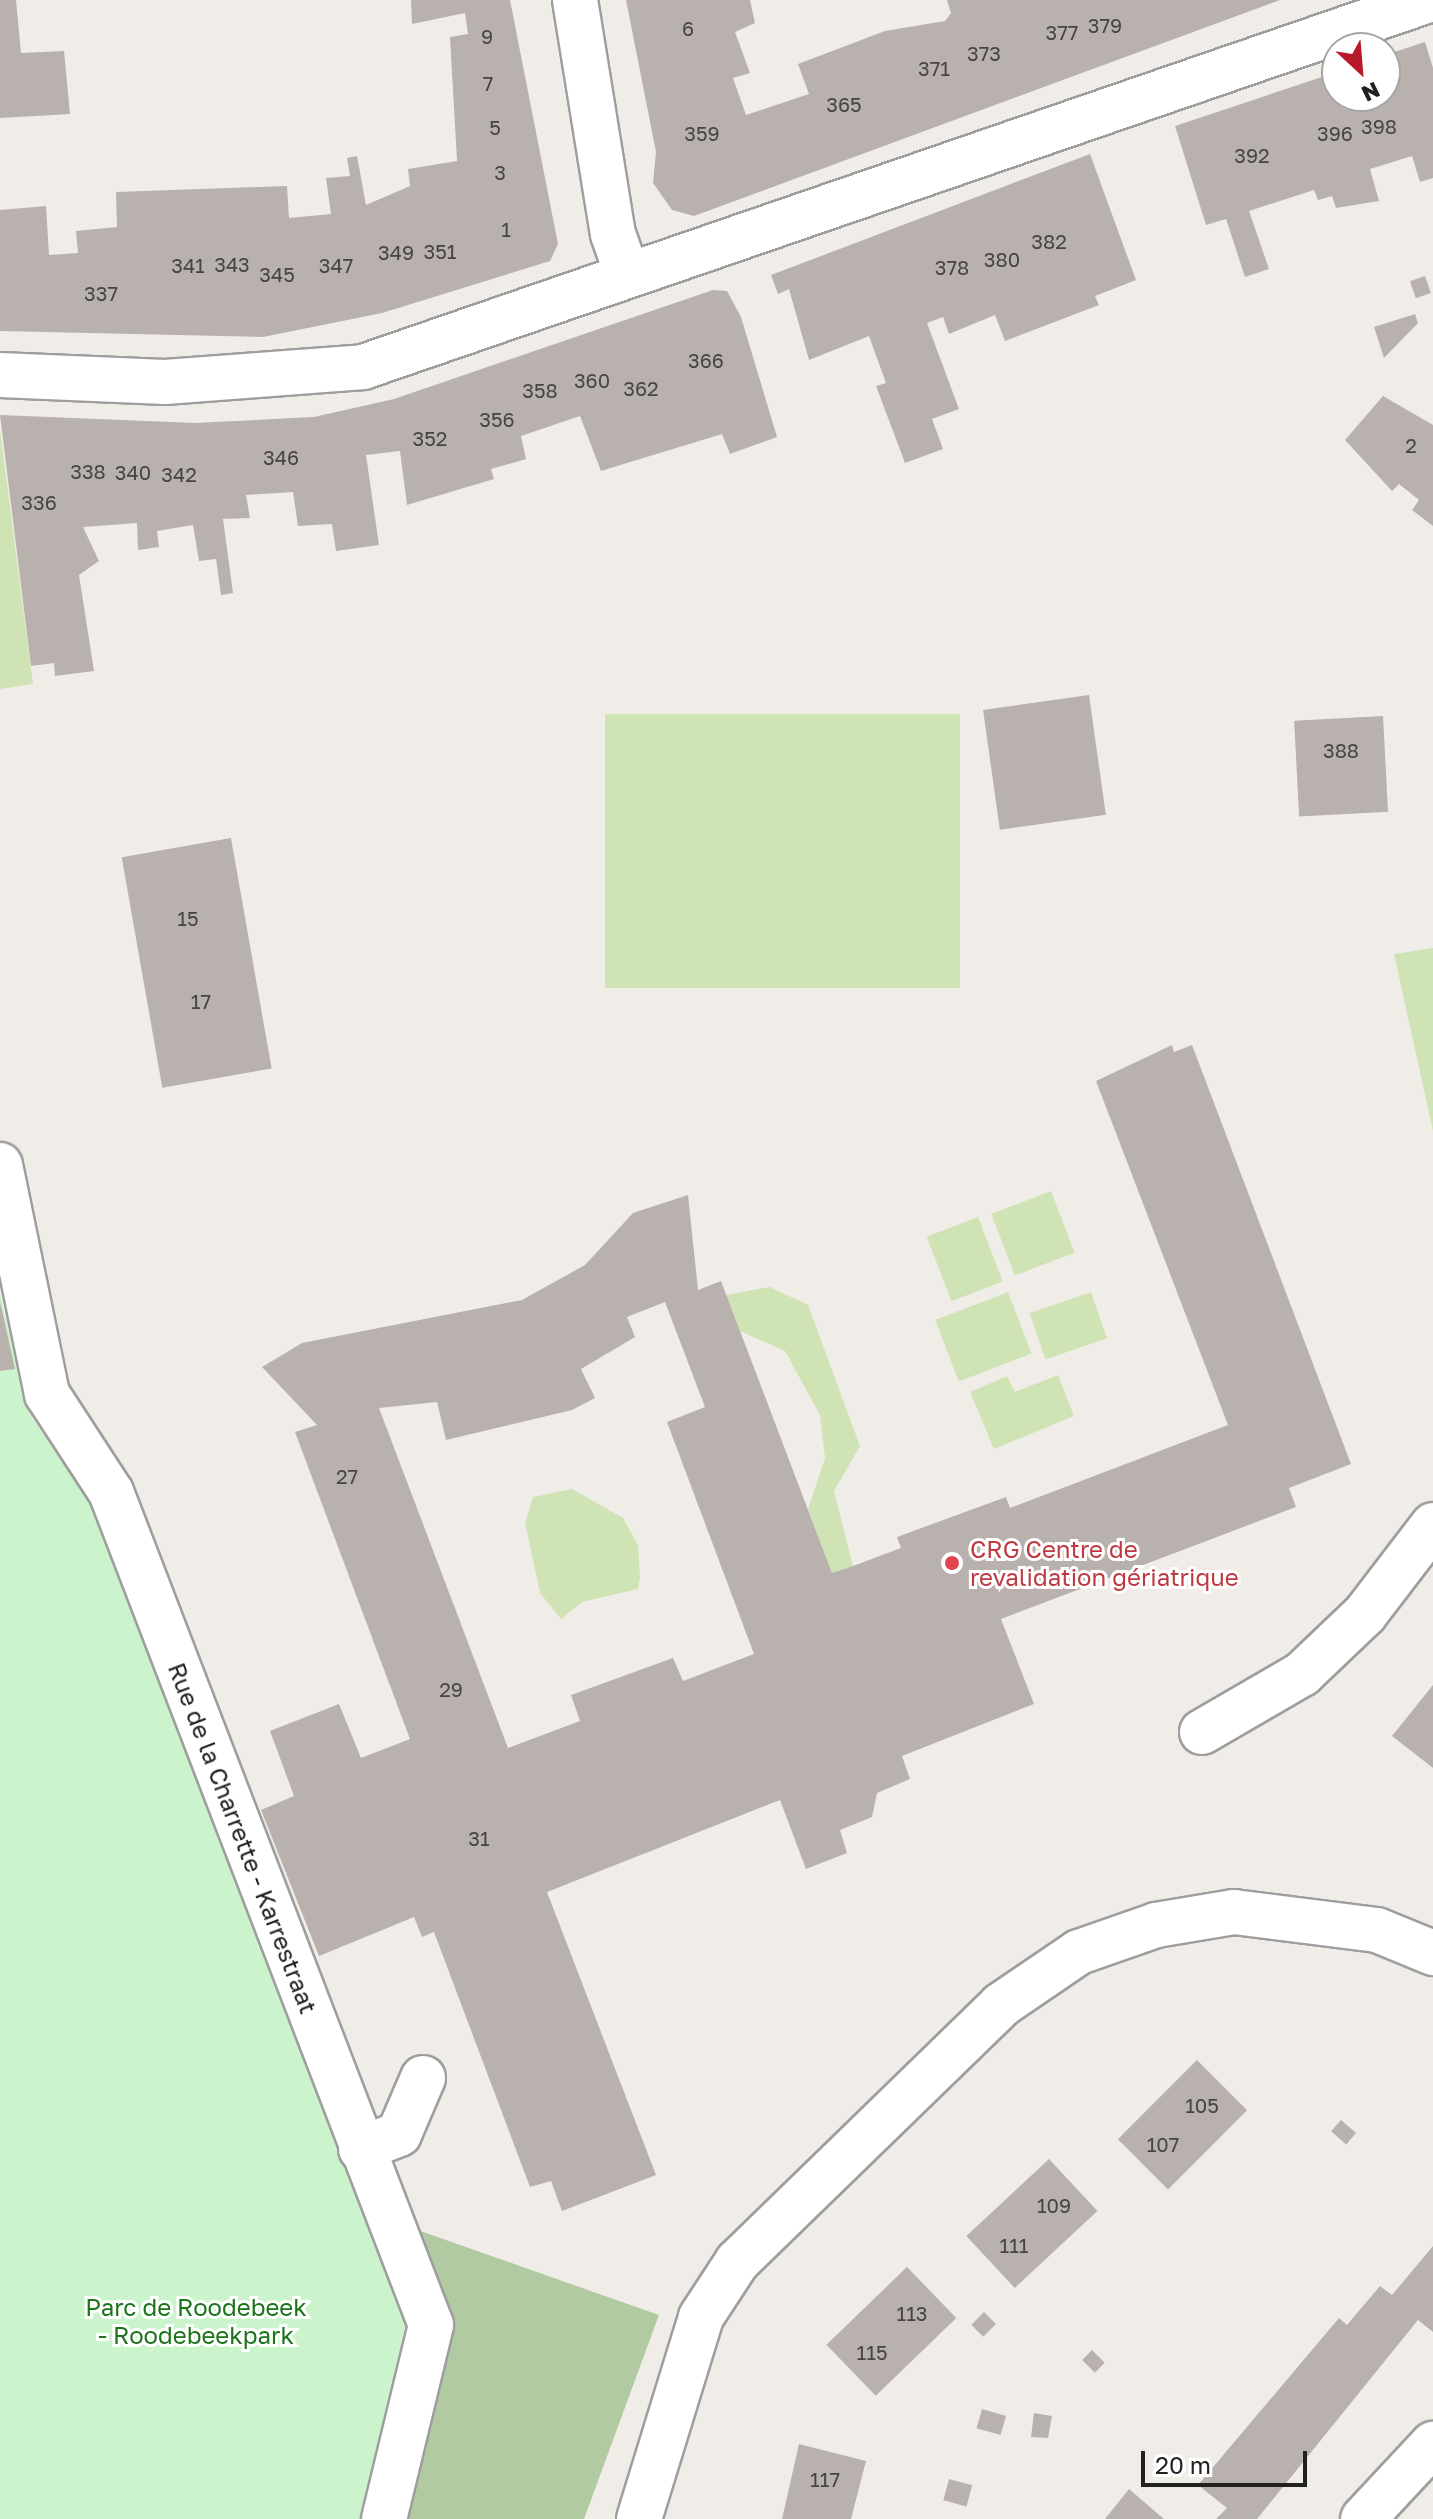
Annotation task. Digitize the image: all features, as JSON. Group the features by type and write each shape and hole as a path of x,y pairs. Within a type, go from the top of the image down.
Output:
{"street":[{"path":"575,0 613,234 627,274"},
{"path":"0,375 165,382 363,367 1429,0"},
{"name":"Rue de la Charrette - Karrestraat","path":"0,1165 47,1394 111,1492 431,2325 384,2519"},
{"path":"1202,1732 1302,1674 1365,1614 1433,1525"},
{"path":"639,2519 701,2317 737,2262 1001,2005 1079,1952 1156,1925 1234,1912 1377,1930 1433,1953"},
{"path":"361,2149 399,2134 423,2078"},
{"path":"1363,2519 1433,2444"}],"green space":[{"path":"0,430 33,684 0,689"},
{"path":"605,714 960,714 960,988 605,988"},
{"path":"1433,948 1433,1131 1394,954"},
{"path":"1051,1191 1075,1253 1015,1276 991,1214"},
{"path":"978,1217 1003,1281 951,1301 927,1237"},
{"path":"770,1287 808,1305 860,1446 834,1491 853,1566 832,1573 808,1509 825,1458 820,1415 785,1351 740,1331 726,1295"},
{"path":"1008,1292 1032,1354 959,1382 935,1320"},
{"path":"1091,1292 1107,1338 1045,1359 1030,1313"},
{"name":"Parc de Roodebeek - Roodebeekpark","path":"0,1294 30,1416 92,1503 406,2322 364,2519 0,2519"},
{"path":"1058,1375 1074,1416 994,1449 970,1392 1007,1376 1015,1392"},
{"path":"572,1489 623,1518 638,1545 640,1577 638,1589 582,1602 561,1619 540,1593 525,1523 533,1497"},
{"path":"409,2227 659,2315 584,2519 399,2519 448,2309"}],"building":[{"path":"0,0 16,0 21,53 64,51 70,114 0,118"},
{"path":"411,0 510,0 558,244 550,261 382,313 263,337 0,331 0,210 46,206 49,255 78,253 76,231 117,227 116,192 287,186 289,218 331,214 326,178 350,176 347,158 357,156 366,205 410,186 408,169 457,161 450,37 468,34 465,13 412,24"},
{"path":"626,0 750,0 755,23 735,32 750,73 733,78 746,115 809,94 798,64 885,31 945,21 951,13 947,0 1280,0 694,216 672,210 653,183 656,152"},
{"path":"1425,42 1433,68 1433,178 1420,182 1412,156 1370,169 1379,201 1336,208 1332,196 1318,200 1314,190 1249,211 1269,269 1245,277 1226,219 1206,225 1175,126 1321,77 1321,112 1401,112 1401,50"},
{"path":"1090,154 1136,280 1095,296 1099,305 1005,341 995,315 949,334 943,317 927,323 959,409 932,419 943,449 905,463 876,386 886,383 869,336 809,360 789,289 778,294 771,275"},
{"path":"1425,276 1431,293 1416,298 1410,281"},
{"path":"713,290 727,291 741,317 777,437 730,454 722,434 601,471 580,416 521,436 526,459 491,469 494,479 407,505 400,451 366,455 379,545 336,551 332,524 298,526 293,492 246,495 250,518 223,519 233,593 221,595 216,559 199,561 193,525 157,531 159,547 138,550 137,523 83,527 99,561 79,575 94,671 55,676 54,663 31,666 0,415 195,423 314,417 394,399"},
{"path":"1415,314 1418,323 1384,358 1374,327"},
{"path":"1383,396 1433,425 1433,526 1412,510 1419,500 1399,484 1392,491 1345,440"},
{"path":"1089,695 1106,815 1000,830 983,710"},
{"path":"1383,716 1388,812 1299,817 1294,721"},
{"path":"231,838 272,1068 162,1088 122,857"},
{"path":"1172,1045 1174,1052 1192,1045 1351,1464 1289,1488 1296,1507 1001,1619 1034,1704 902,1756 910,1779 877,1793 872,1817 840,1830 847,1853 806,1869 780,1800 547,1892 656,2175 562,2211 551,2181 530,2187 434,1932 422,1937 414,1917 319,1956 261,1810 294,1796 270,1731 339,1704 361,1758 410,1739 295,1432 317,1425 262,1367 302,1343 522,1300 585,1265 633,1213 688,1195 698,1290 721,1281 832,1573 853,1566 901,1548 897,1537 1006,1497 1010,1508 1228,1425 1096,1081","holes":["665,1302 705,1407 667,1422 754,1654 683,1681 673,1658 571,1695 580,1721 508,1748 379,1408 437,1402 446,1440 572,1410 595,1398 581,1369 635,1337 627,1317"]},
{"path":"0,1301 15,1369 0,1371"},
{"path":"1433,1685 1433,1768 1392,1736"},
{"path":"1197,2060 1247,2110 1168,2189 1118,2139"},
{"path":"1341,2120 1356,2133 1346,2144 1331,2131"},
{"path":"1049,2159 1097,2211 1015,2288 966,2236"},
{"path":"1433,2246 1433,2332 1418,2320 1257,2519 1216,2519 1227,2508 1198,2485 1339,2318 1347,2325 1380,2286 1392,2295"},
{"path":"907,2267 956,2318 876,2396 826,2345"},
{"path":"984,2312 996,2324 983,2337 971,2325"},
{"path":"1092,2350 1105,2363 1095,2373 1082,2360"},
{"path":"982,2409 1006,2416 1001,2435 976,2428"},
{"path":"1034,2413 1052,2416 1048,2438 1031,2437"},
{"path":"799,2444 866,2461 851,2519 782,2519"},
{"path":"949,2479 972,2485 966,2506 943,2500"},
{"path":"1129,2489 1164,2519 1105,2519"}],"place":[{"name":"CRG Centre de revalidation gériatrique","path":"952,1563"}]}
